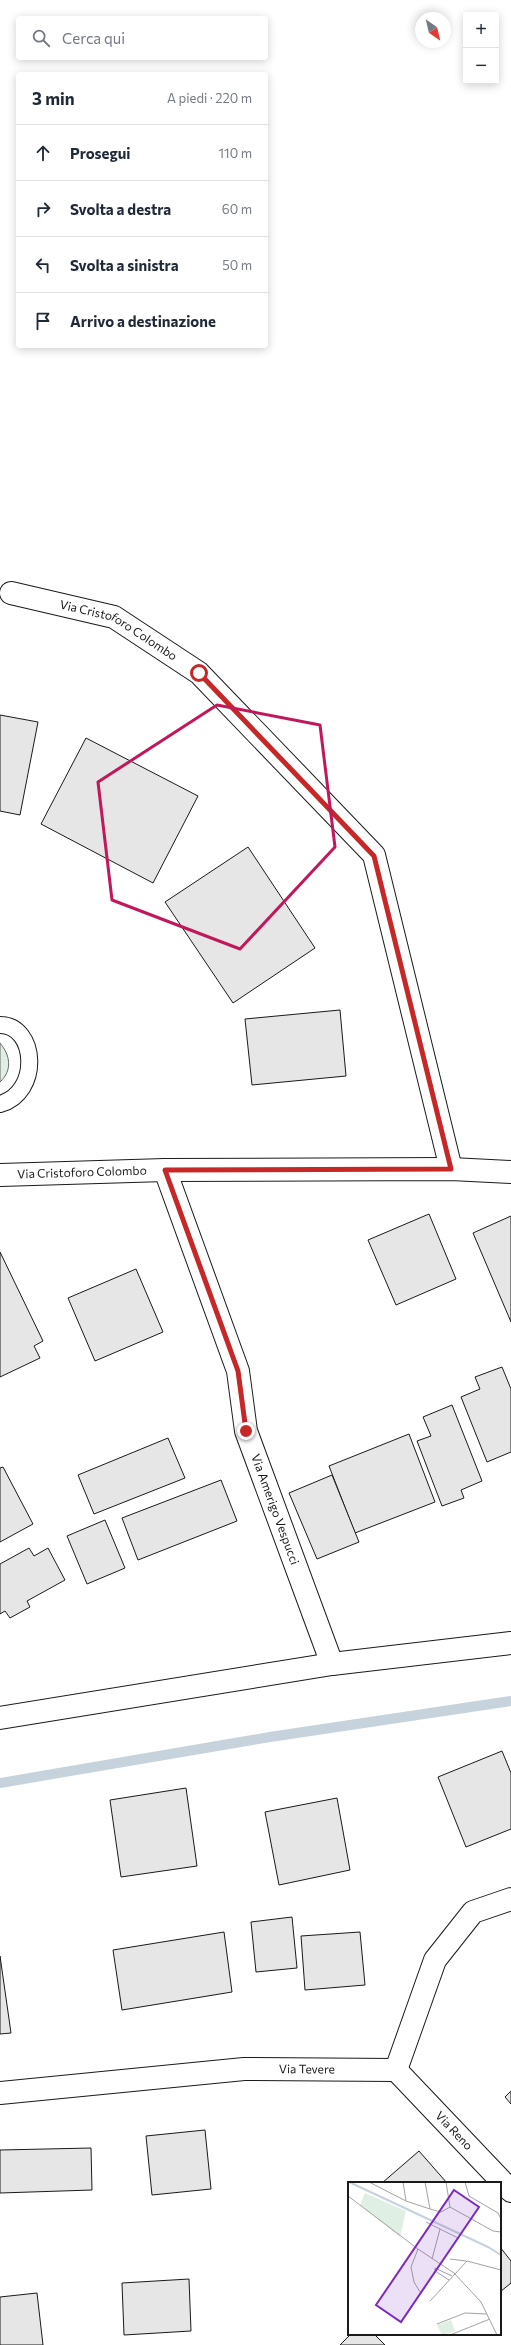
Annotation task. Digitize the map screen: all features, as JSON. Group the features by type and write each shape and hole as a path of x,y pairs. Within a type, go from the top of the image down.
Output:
{"street":[{"name":"Via Cristoforo Colombo","path":"10,593 114,617 199,673 374,856 451,1169"},
{"name":"Via Cristoforo Colombo","path":"0,1175 165,1170 451,1169 511,1172"},
{"name":"Via Amerigo Vespucci","path":"165,1170 238,1371 246,1431 332,1664"},
{"path":"0,1718 332,1664 511,1643"},
{"path":"396,2070 435,1960 473,1912 511,1899"},
{"name":"Via Tevere","path":"0,2093 244,2069 396,2070"},
{"name":"Via Reno","path":"396,2070 511,2191"}],"lane":[{"path":"0,1025 17,1032 26,1044 30,1058 30,1069 25,1084 16,1095 0,1104"}],"highlighted area":[{"path":"217,705 320,725 335,847 240,949 112,900 98,782"}],"green space":[{"path":"0,1043 6,1052 9,1062 7,1073 0,1082"}],"building":[{"path":"0,715 38,722 20,815 0,811"},
{"path":"86,738 198,796 153,883 41,824"},
{"path":"248,847 315,948 233,1003 165,902"},
{"path":"340,1010 346,1076 252,1085 245,1019"},
{"path":"429,1214 456,1279 396,1305 368,1240"},
{"path":"511,1216 511,1322 473,1233"},
{"path":"0,1252 43,1341 34,1346 40,1358 0,1377"},
{"path":"136,1269 163,1332 95,1361 68,1298"},
{"path":"502,1367 511,1389 511,1452 487,1462 461,1397 480,1389 475,1377"},
{"path":"452,1405 482,1481 461,1490 464,1498 442,1506 417,1441 431,1436 423,1417"},
{"path":"409,1434 435,1502 355,1533 329,1466"},
{"path":"168,1438 185,1478 94,1514 78,1475"},
{"path":"3,1467 33,1524 0,1542 0,1468"},
{"path":"332,1475 359,1542 317,1559 289,1493"},
{"path":"221,1480 237,1521 138,1560 122,1518"},
{"path":"105,1520 125,1568 87,1584 67,1536"},
{"path":"29,1548 34,1556 48,1548 65,1580 27,1601 30,1607 10,1618 5,1611 0,1614 0,1564"},
{"path":"502,1751 511,1773 511,1829 466,1847 438,1777"},
{"path":"186,1788 197,1866 121,1877 110,1800"},
{"path":"337,1798 350,1870 279,1885 265,1812"},
{"path":"292,1917 297,1968 256,1972 251,1922"},
{"path":"224,1932 232,1992 122,2010 113,1950"},
{"path":"360,1932 365,1985 305,1990 301,1936"},
{"path":"0,1956 11,2033 0,2034"},
{"path":"511,2091 511,2104 505,2097"},
{"path":"205,2130 211,2189 152,2195 146,2136"},
{"path":"91,2148 92,2190 0,2193 0,2150"},
{"path":"419,2151 446,2182 383,2182"},
{"path":"501,2248 511,2261 511,2283 501,2291"},
{"path":"189,2279 191,2331 124,2335 122,2283"},
{"path":"37,2293 43,2345 0,2345 0,2297"},
{"path":"350,2335 375,2335 385,2345 340,2345"}],"waterway":[{"path":"0,1783 270,1737 511,1701"}],"route":[{"path":"199,673 374,856 451,1169 165,1170 238,1371 246,1431"}]}
